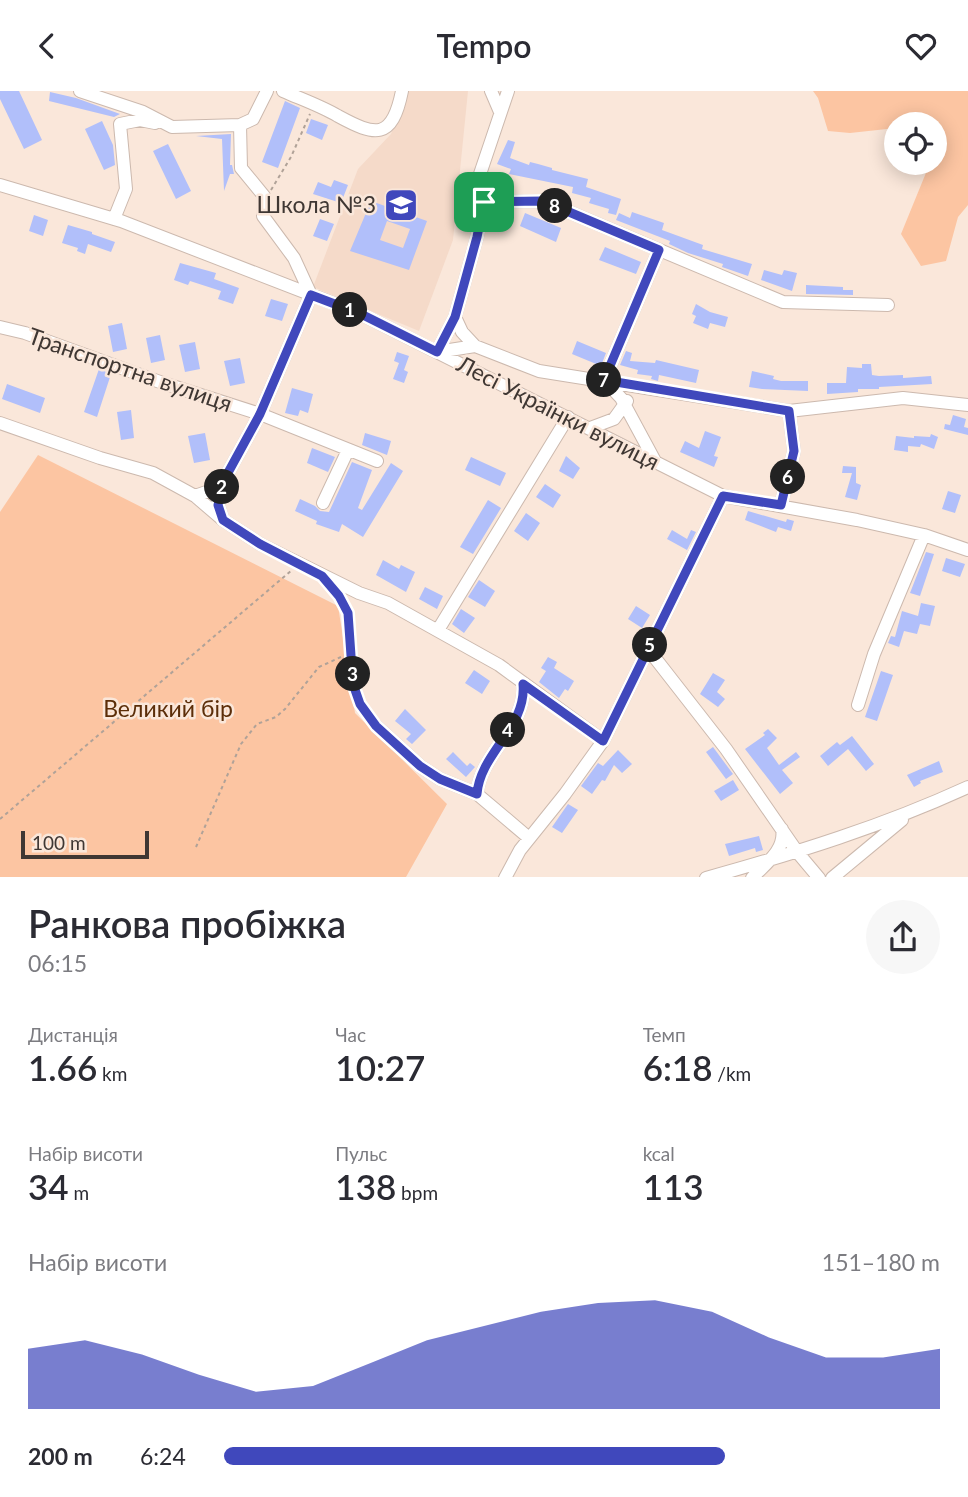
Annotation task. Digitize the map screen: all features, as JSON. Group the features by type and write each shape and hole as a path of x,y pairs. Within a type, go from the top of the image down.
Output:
{"street":[{"path":"80,91 143,112 172,127"},
{"path":"114,219 126,189 121,124 140,120 172,127 240,125 253,119 267,91"},
{"path":"283,91 337,115 354,126 372,131 383,129 394,117 402,91"},
{"path":"491,91 500,111"},
{"path":"437,352 455,317 477,237 484,202 480,174 508,91"},
{"path":"223,520 218,505 224,480 260,414 311,295 294,258 263,216 264,196 241,168 240,125"},
{"name":"Лесі Українки вулиця","path":"0,185 114,219 361,314 723,496 781,505 924,535 968,550"},
{"path":"484,202 543,201 783,302 888,305"},
{"path":"604,380 659,250"},
{"path":"455,317 462,332 475,346 539,371 789,411 903,398 968,405"},
{"name":"Транспортна вулиця","path":"0,328 25,333 160,382 260,414 377,461"},
{"path":"437,352 475,346"},
{"path":"604,380 625,405 655,461"},
{"path":"590,428 614,419 635,387"},
{"path":"781,505 794,451 789,411"},
{"path":"438,630 568,417"},
{"path":"0,423 100,458 153,473 195,496 223,520 260,544 298,565 388,603 499,665 603,741"},
{"path":"323,503 348,450"},
{"path":"195,496 209,491 224,480"},
{"path":"505,877 529,838 603,741 723,496"},
{"path":"858,705 874,654 924,535"},
{"path":"648,649 726,749 798,853 820,877"},
{"path":"477,794 482,773 519,713 524,697 523,684"},
{"path":"376,726 420,766 440,779 477,794 529,838"},
{"path":"706,877 798,853 910,813 968,787"},
{"path":"832,877 910,813"},
{"path":"752,877 770,860 780,845 782,829"}],"path":[{"path":"264,199 291,157 310,114 323,109"},
{"path":"0,819 298,565"},
{"path":"339,596 348,613 353,684 360,704 376,726"},
{"path":"196,847 241,744 257,724 276,717 285,709 319,667 352,652"}],"shaded area":[{"name":"Школа №3","path":"408,91 468,91 453,240 419,331 313,287 358,169 391,134"}],"green space":[{"path":"813,91 968,91 968,205 958,217 946,261 921,266 901,234 925,175 947,175 947,112 884,112 884,129 850,133 828,131 818,98"},
{"name":"Великий бір","path":"38,455 338,606 355,713 447,804 406,877 0,877 0,512"}],"building":[{"path":"0,91 19,91 42,140 24,149 0,99"},
{"path":"50,92 120,114 114,117 49,101"},
{"path":"285,101 300,108 278,168 262,162"},
{"path":"311,119 328,125 322,140 306,133"},
{"path":"102,121 113,145 115,165 104,170 85,129"},
{"path":"231,134 230,165 234,174 230,174 224,191 222,139 196,136"},
{"path":"508,140 515,142 510,158 588,179 586,187 621,199 616,215 608,213 609,209 589,203 591,198 572,193 573,187 509,174 511,169 497,164"},
{"path":"168,144 191,191 176,199 153,151"},
{"path":"334,180 348,185 341,203 313,194 318,182 331,187"},
{"path":"371,201 427,221 409,270 350,251","holes":["387,221 410,229 403,248 380,240"]},
{"path":"632,212 664,223 662,230 703,245 702,249 752,264 748,276 722,267 723,264 688,253 669,244 670,241 616,220 619,213 630,218"},
{"path":"525,213 561,228 556,242 520,226"},
{"path":"34,215 48,220 43,236 29,231"},
{"path":"320,219 334,224 327,241 313,236"},
{"path":"68,225 115,242 111,252 88,244 85,254 77,251 78,248 62,243"},
{"path":"605,247 641,262 636,274 599,260"},
{"path":"180,263 216,273 214,279 239,288 233,304 218,299 221,291 190,281 188,285 174,280"},
{"path":"764,270 782,275 784,270 797,273 792,291 761,280"},
{"path":"806,285 843,287 843,290 853,290 853,295 806,294"},
{"path":"271,299 288,304 282,321 265,316"},
{"path":"696,304 710,312 728,317 725,327 710,323 708,329 693,323 696,316 692,314"},
{"path":"122,323 127,349 113,352 108,326"},
{"path":"160,335 165,360 151,363 146,338"},
{"path":"577,341 606,353 601,366 572,354"},
{"path":"195,342 200,369 185,372 179,345"},
{"path":"626,351 632,353 630,361 655,363 656,360 699,370 696,383 659,375 658,381 651,379 652,376 637,374 638,370 620,365"},
{"path":"397,352 409,356 404,370 408,372 404,383 393,379 399,363 394,361"},
{"path":"240,358 245,383 230,386 224,361"},
{"path":"862,364 871,364 872,375 903,375 903,378 931,376 932,384 827,394 827,383 846,383 847,367 862,368"},
{"path":"99,369 111,374 97,417 84,412"},
{"path":"752,371 774,376 773,379 781,381 808,381 808,391 749,387"},
{"path":"7,384 45,398 40,413 2,399"},
{"path":"292,388 313,394 308,413 300,410 298,416 285,413"},
{"path":"131,410 134,438 121,440 117,412"},
{"path":"953,415 966,419 964,427 968,428 968,435 944,429 945,424 950,425"},
{"path":"705,431 721,437 714,456 718,457 714,467 680,452 685,441 699,448"},
{"path":"205,433 210,460 194,463 188,436"},
{"path":"365,433 391,441 387,455 362,445"},
{"path":"931,434 938,437 934,449 921,444 920,447 908,446 908,452 894,450 896,436 914,438 930,437"},
{"path":"312,448 335,457 328,472 307,463"},
{"path":"566,456 580,468 573,479 559,471"},
{"path":"471,457 506,473 500,486 465,470"},
{"path":"352,462 372,470 358,508 362,510 391,463 403,471 363,537 342,524 339,532 316,524 317,521 295,511 300,499 320,511 329,512"},
{"path":"843,466 856,467 856,483 861,485 857,500 845,497 852,473 842,473"},
{"path":"545,484 561,495 553,508 536,497"},
{"path":"948,491 961,495 955,513 942,509"},
{"path":"488,500 501,508 473,554 460,547"},
{"path":"748,511 786,522 787,519 794,521 791,531 778,527 776,532 745,520"},
{"path":"526,513 540,523 528,541 514,531"},
{"path":"672,530 687,539 691,530 696,532 687,550 667,539"},
{"path":"926,552 934,554 920,596 910,593"},
{"path":"946,558 965,564 960,577 942,571"},
{"path":"383,560 399,569 401,565 415,572 406,592 376,575"},
{"path":"479,580 495,591 485,607 468,597"},
{"path":"425,587 443,596 437,609 419,599"},
{"path":"921,603 935,606 930,626 920,624 917,634 904,631 899,647 888,643 891,636 895,637 902,611 918,616"},
{"path":"636,606 650,615 642,628 628,619"},
{"path":"461,609 475,618 464,633 452,624"},
{"path":"548,657 557,662 554,668 574,681 568,691 565,689 559,698 539,682 546,671 541,668"},
{"path":"474,670 490,681 482,694 465,683"},
{"path":"881,671 893,675 877,721 865,717"},
{"path":"713,673 725,680 717,692 725,699 718,707 700,694"},
{"path":"405,709 426,730 412,744 406,739 411,734 395,721"},
{"path":"768,729 777,738 767,748 779,765 796,752 800,757 782,770 793,783 780,794 745,749 765,735 763,733"},
{"path":"852,736 874,764 866,771 848,749 828,766 820,756 837,742 840,745"},
{"path":"713,747 733,774 726,779 706,752"},
{"path":"618,750 632,764 622,773 614,765 605,781 602,780 592,794 581,786 598,763 603,766"},
{"path":"453,752 467,766 470,763 475,767 466,777 446,759"},
{"path":"939,761 943,772 920,781 921,783 914,787 907,775"},
{"path":"733,780 739,790 721,801 714,791"},
{"path":"568,804 578,810 562,833 552,827"},
{"path":"759,836 763,850 756,852 755,848 729,856 725,844"}],"place":[{"name":"Школа №3","path":"401,205"}],"route":[{"path":"543,201 659,250 604,380 789,411 794,451 781,505 723,496 603,741 523,684 524,697 519,713 482,773 477,794 440,779 420,766 376,726 360,704 353,684 348,613 339,596 322,576 260,544 223,520 218,505 224,480 260,414 311,295 361,314 437,352 455,317 484,202 543,201"}]}
